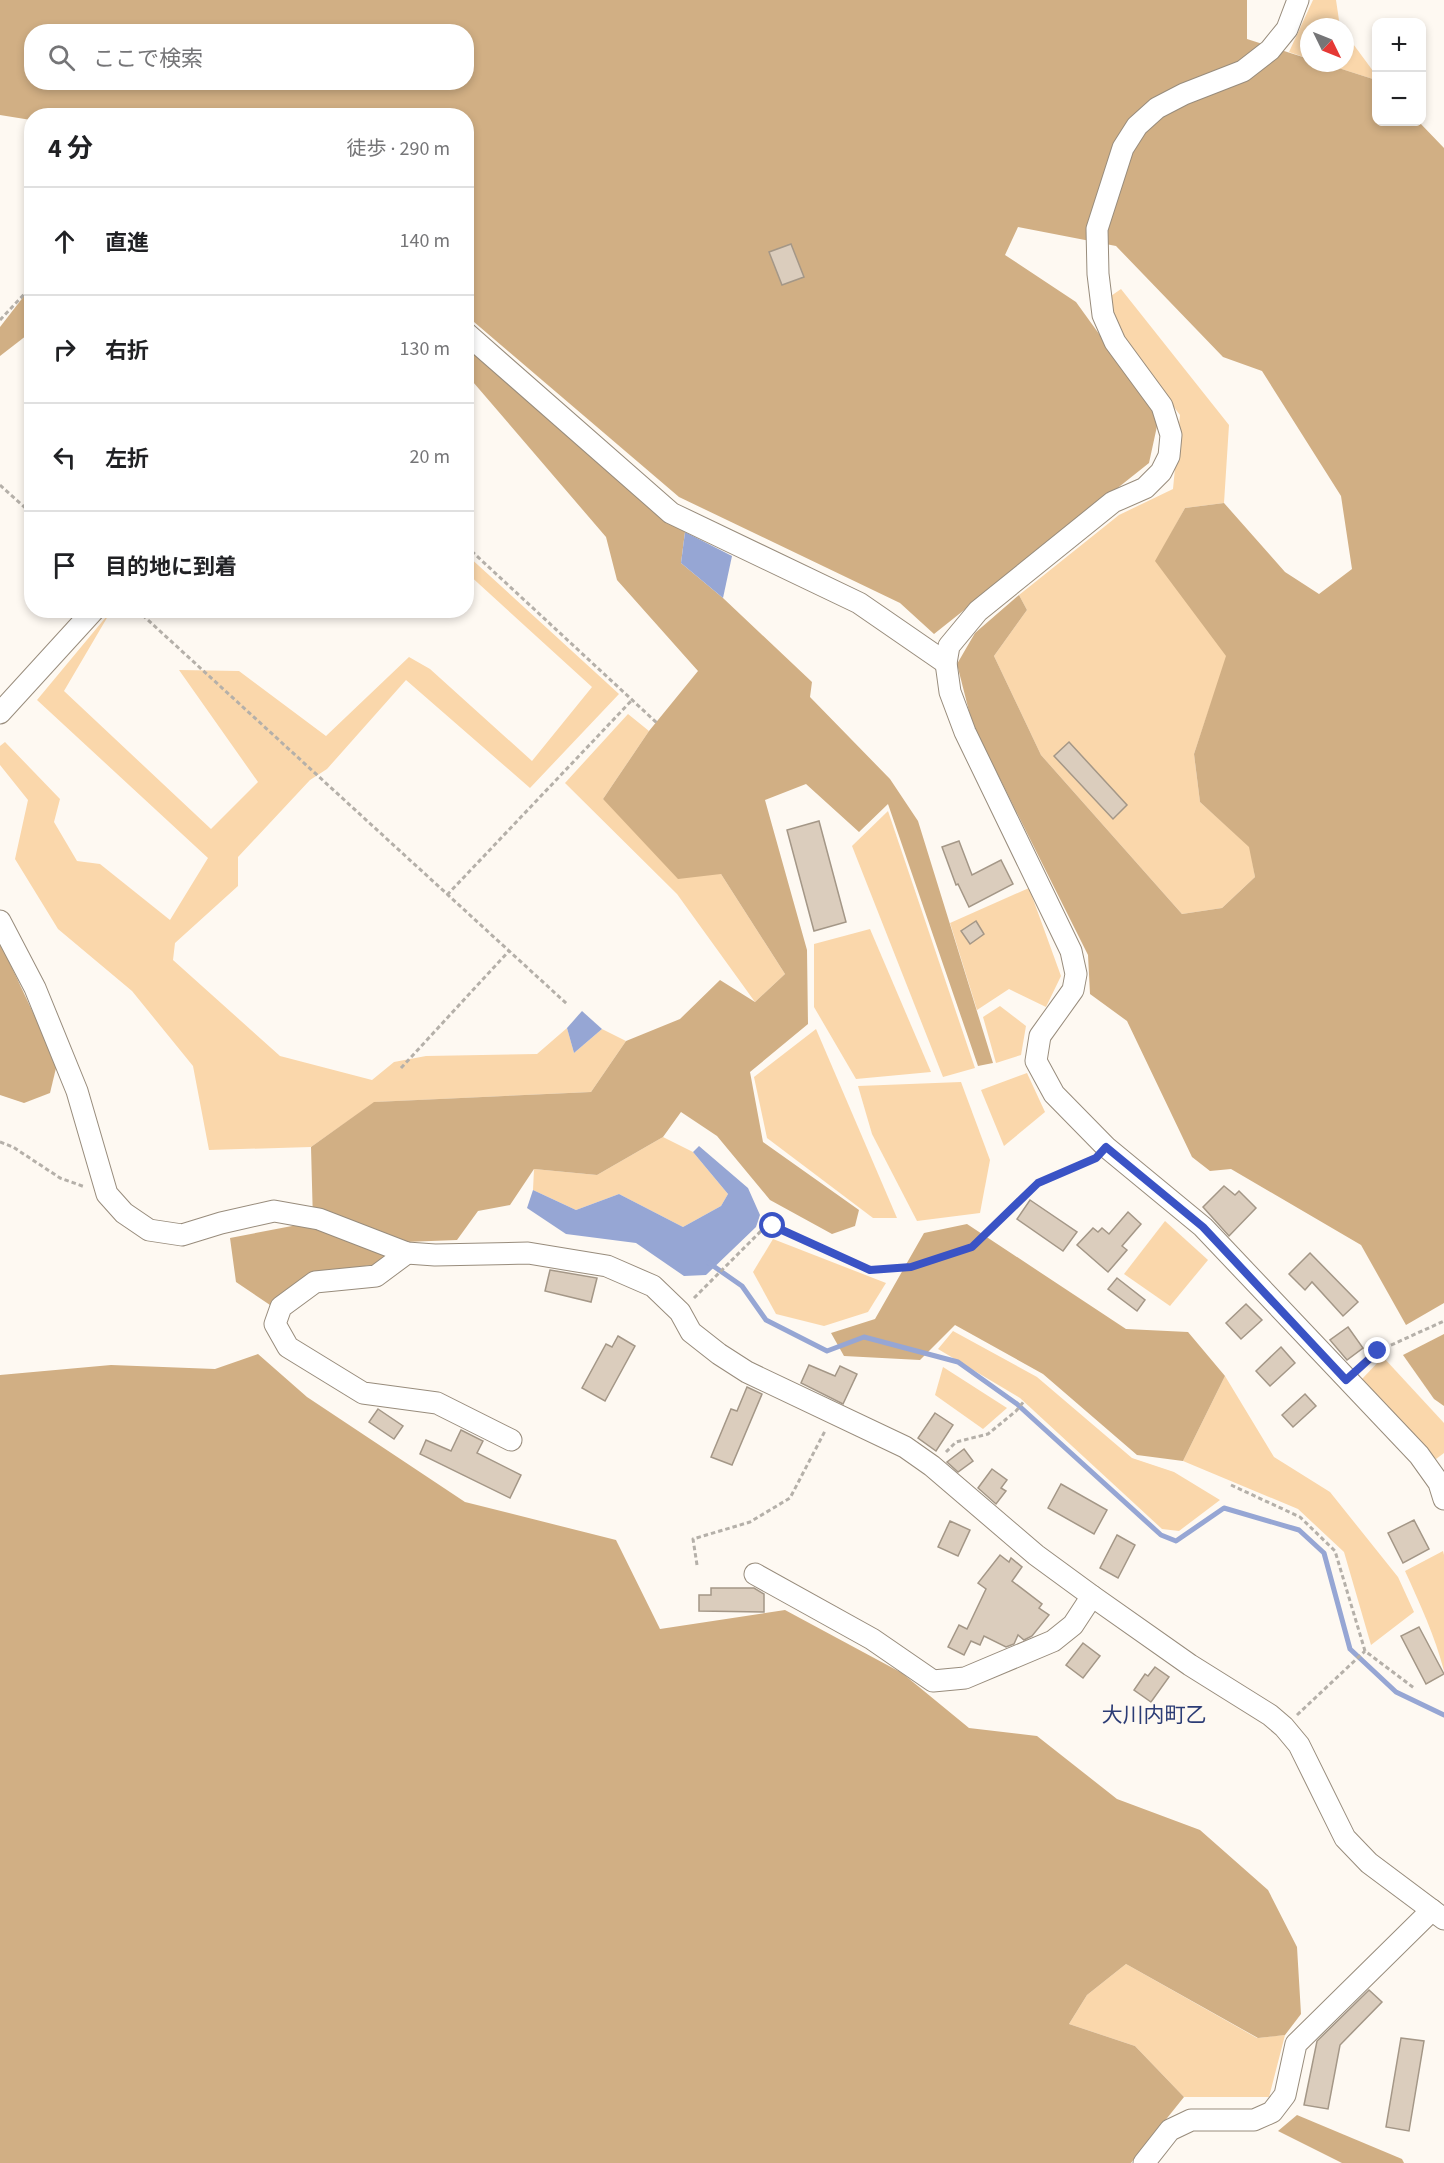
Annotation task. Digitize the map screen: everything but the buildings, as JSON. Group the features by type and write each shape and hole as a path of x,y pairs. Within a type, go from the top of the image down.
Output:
{"street":[{"path":"1298,0 1287,29 1270,50 1243,71 1184,94 1158,108 1137,126 1123,148 1097,229 1098,274 1103,315 1115,342 1162,406 1171,435 1169,456 1161,472 1145,488 1113,501 978,610 949,646 946,663 950,692 965,732 1071,951 1075,966 1073,990 1040,1036 1036,1061 1054,1094 1106,1147 1203,1227 1419,1455 1439,1483 1444,1499"},
{"path":"474,340 671,513 859,603 946,663"},
{"path":"0,713 87,618"},
{"path":"0,921 35,988 73,1081 107,1194 124,1214 149,1230 182,1235 274,1211 319,1219 407,1253 435,1255 528,1253 607,1266 653,1286 680,1312 692,1332 719,1354 747,1372 905,1447 1036,1555 1190,1665 1284,1727 1299,1745 1345,1838 1369,1863 1438,1914 1296,2044 1285,2095 1272,2112 1254,2120 1191,2120 1170,2130 1144,2163"},
{"path":"407,1253 376,1276 315,1282 281,1308 275,1324 288,1347 363,1393 437,1402 511,1440"},
{"path":"754,1574 872,1639 933,1681 965,1678 1053,1641 1073,1625 1092,1596"}],"path":[{"path":"0,320 24,294"},
{"path":"0,485 24,507"},
{"path":"474,553 657,723"},
{"path":"146,618 567,1004"},
{"path":"447,895 633,699"},
{"path":"401,1068 508,951"},
{"path":"0,1142 14,1147 60,1178 107,1194"},
{"path":"680,1312 764,1230 773,1226 870,1270 911,1267 972,1247 1038,1183 1096,1158 1106,1147"},
{"path":"1346,1380 1378,1351 1444,1321"},
{"path":"932,1467 956,1442 988,1434 1016,1411 1025,1400"},
{"path":"697,1565 693,1539 750,1521 790,1498 834,1413"},
{"path":"1231,1485 1300,1517 1335,1551 1365,1651 1414,1688"},
{"path":"1284,1727 1365,1651"}],"shaded area":[{"path":"0,0 1247,0 1247,39 1300,56 1300,72 1351,72 1372,79 1372,126 1423,126 1444,148 1444,1303 1406,1325 1361,1245 1231,1169 1210,1171 1192,1157 1127,1021 1090,994 1088,955 972,723 957,664 975,633 1019,595 1027,610 994,656 1041,755 1182,914 1222,908 1255,877 1249,847 1200,802 1194,754 1226,656 1155,561 1185,508 1224,503 1285,572 1319,594 1352,569 1341,496 1262,371 1223,357 1116,246 1018,227 1005,255 1076,302 1159,417 1149,463 934,634 900,603 679,497 474,322 474,108 24,108 24,119 0,115"},
{"path":"1313,0 1336,0 1339,18 1305,18"},
{"path":"1300,28 1300,56 1289,52"},
{"path":"1354,45 1372,70 1372,79 1351,72 1354,72"},
{"path":"1121,289 1229,425 1224,503 1185,508 1156,561 1227,656 1194,754 1200,802 1250,847 1255,877 1222,908 1182,914 1041,755 994,656 1027,610 1019,595 1119,515 1173,489 1180,415 1123,340 1108,298"},
{"path":"24,296 24,337 0,356 0,327"},
{"path":"474,349 685,532 681,563 723,598 812,682 810,697 890,779 918,821 993,1063 978,1066 888,804 859,832 806,784 765,800 807,950 808,1024 750,1072 763,1142 859,1210 855,1226 832,1234 770,1200 717,1136 681,1112 663,1137 597,1175 534,1169 510,1205 478,1211 457,1240 405,1242 379,1264 315,1273 270,1305 236,1282 230,1238 313,1222 311,1147 374,1102 591,1092 626,1041 680,1019 720,980 755,1002 785,974 721,874 678,879 603,799 649,731 698,671 617,580 606,537 474,383"},
{"path":"474,561 619,694 530,788 406,680 327,769 310,780 238,857 238,886 175,943 173,960 280,1056 372,1080 394,1062 426,1056 537,1054 567,1028 574,1053 602,1029 626,1041 591,1092 375,1102 311,1147 209,1150 193,1066 132,991 58,929 15,859 28,800 0,765 0,746 5,742 60,799 54,822 77,861 100,864 170,920 208,858 37,700 105,618 64,691 211,829 258,782 179,670 239,671 326,736 409,657 430,669 532,761 592,687 474,579"},
{"path":"628,714 649,731 603,799 721,874 785,974 755,1002 677,894 565,783"},
{"path":"888,811 975,1068 943,1077 852,846"},
{"path":"1029,888 1061,976 1046,1007 1009,989 977,1010 950,923"},
{"path":"870,929 931,1072 856,1079 814,1007 814,944"},
{"path":"0,942 57,1064 50,1093 24,1103 0,1095"},
{"path":"1000,1006 1026,1026 1021,1055 996,1063 983,1017"},
{"path":"816,1029 897,1218 873,1218 767,1138 754,1077"},
{"path":"1027,1073 1045,1112 1004,1146 981,1090"},
{"path":"961,1082 990,1160 980,1213 917,1221 872,1134 858,1086"},
{"path":"663,1137 693,1152 728,1194 721,1206 683,1227 619,1194 576,1210 533,1190 534,1169 597,1175"},
{"path":"1165,1221 1208,1260 1170,1306 1124,1274"},
{"path":"967,1224 1126,1329 1188,1332 1225,1376 1183,1461 1137,1455 1043,1374 955,1325 920,1360 844,1356 831,1333 875,1319 924,1233"},
{"path":"773,1239 886,1283 868,1312 824,1326 776,1314 753,1272"},
{"path":"953,1331 1037,1377 1132,1458 1174,1472 1220,1500 1179,1531 1162,1529 1020,1398 938,1349"},
{"path":"1444,1334 1444,1406 1434,1399 1403,1355"},
{"path":"258,1354 307,1397 465,1502 616,1540 660,1629 785,1610 902,1673 969,1728 1037,1736 1117,1799 1200,1830 1268,1890 1297,1947 1301,2014 1285,2035 1258,2038 1126,1964 1087,1995 1069,2024 1135,2046 1184,2097 1131,2163 0,2163 0,1375 111,1365 215,1369"},
{"path":"1383,1357 1444,1423 1444,1453 1436,1459 1362,1379"},
{"path":"943,1367 1007,1408 983,1429 935,1395"},
{"path":"1225,1376 1274,1457 1330,1492 1398,1577 1414,1612 1371,1645 1344,1552 1298,1509 1183,1461"},
{"path":"1443,1551 1444,1671 1432,1633 1405,1571"},
{"path":"1126,1964 1257,2038 1285,2035 1269,2097 1184,2097 1135,2046 1069,2024 1087,1995"},
{"path":"1297,2115 1402,2159 1404,2163 1342,2163 1278,2131"}],"water":[{"path":"685,532 732,556 723,598 681,563"},
{"path":"582,1011 602,1029 574,1053 567,1028"},
{"path":"699,1146 748,1188 760,1215 756,1227 706,1275 684,1276 636,1243 566,1234 527,1208 533,1190 576,1210 619,1194 683,1227 721,1206 728,1194 693,1152"}],"waterway":[{"path":"709,1263 742,1286 766,1320 827,1351 864,1337 958,1362 1017,1404 1161,1535 1176,1541 1224,1508 1299,1530 1324,1553 1350,1649 1396,1692 1444,1715"}],"district":[{"name":"大川内町乙","path":"1154,1715"}],"route":[{"path":"773,1226 870,1270 911,1267 972,1247 1038,1183 1096,1158 1106,1147 1203,1227 1346,1380 1378,1351"}]}
